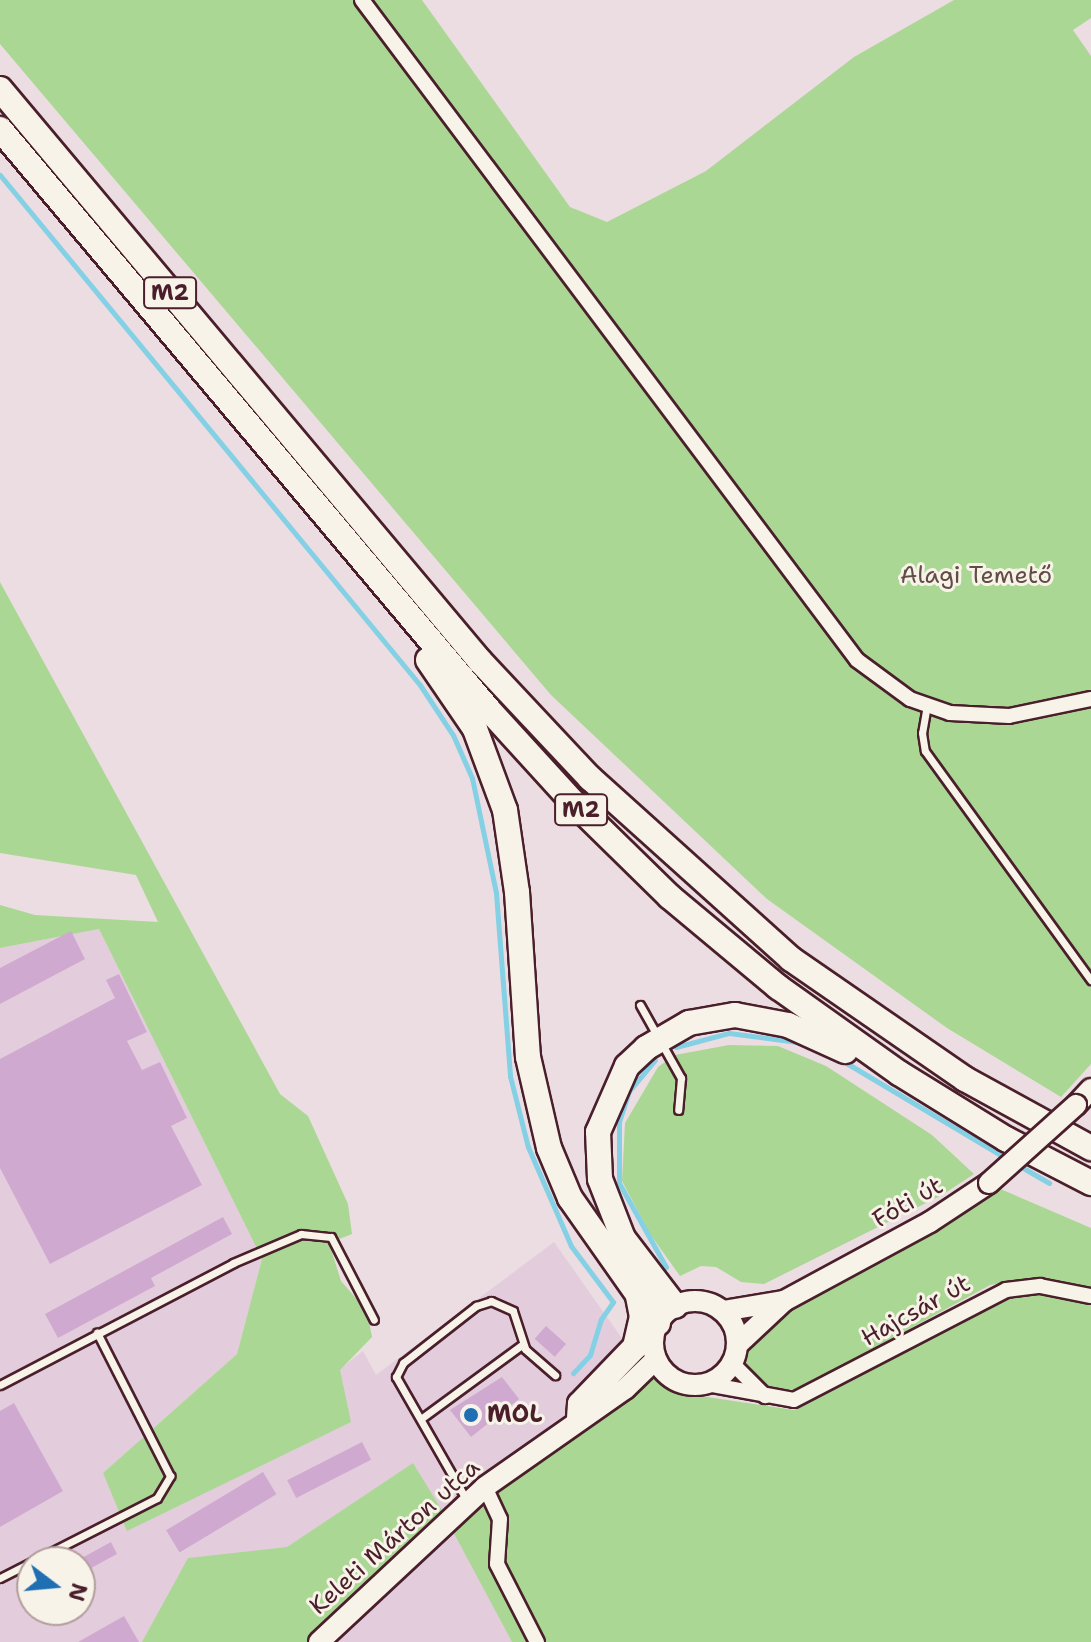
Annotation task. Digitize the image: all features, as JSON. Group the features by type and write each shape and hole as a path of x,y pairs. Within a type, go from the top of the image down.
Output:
{"highway":[{"name":"M2","path":"0,89 470,649 590,778 791,959 954,1071 1091,1148"},
{"name":"M2","path":"0,129 404,612 573,802 670,897 778,987 899,1073 1006,1139 1091,1183"},
{"path":"404,612 425,656 475,729 505,810 517,892 528,1057 549,1148 570,1198 638,1296 666,1315"},
{"path":"666,1315 610,1214 597,1165 598,1132 607,1103 627,1066 657,1040 705,1018 761,1018 812,1034 899,1073"},
{"path":"579,1418 580,1404 635,1347 642,1317 638,1296"}],"main road":[{"name":"Fóti út","path":"723,1311 784,1301 930,1222 989,1183 1091,1089"},
{"path":"735,1354 723,1311 704,1302 666,1315 661,1367 680,1383 707,1384 735,1354 784,1301"},
{"name":"Keleti Márton utca","path":"329,1638 485,1487 579,1418 661,1367"}],"street":[{"path":"362,0 837,638 874,675 927,705 964,715 1009,716 1091,699"},
{"name":"Hajcsár út","path":"707,1384 768,1399 794,1400 812,1394 970,1304 1006,1290 1040,1286 1091,1296"},
{"path":"735,1354 768,1399"},
{"path":"485,1487 500,1519 497,1564 537,1642"}],"lane":[{"path":"927,705 922,733 925,751 1091,980"},
{"path":"640,1005 681,1078 678,1110"},
{"path":"0,1385 249,1256 301,1234 324,1232 341,1250 374,1320"},
{"path":"467,1502 396,1377 403,1363 476,1306 491,1301 513,1311 523,1344 555,1375"},
{"path":"0,1578 157,1498 170,1476 97,1333"},
{"path":"422,1418 523,1344"}],"shaded area":[{"path":"99,929 262,1259 237,1354 103,1473 340,1369 363,1351 376,1375 554,1242 650,1378 451,1525 512,1642 0,1642 0,948"}],"green space":[{"name":"Alagi Temető","path":"0,0 422,0 570,207 607,222 706,171 854,57 954,0 1091,0 1091,18 1073,30 1091,56 1091,1064 1061,1097 947,1028 767,899 551,695 0,44"},
{"path":"0,582 280,1094 308,1116 348,1204 352,1234 329,1243 341,1281 367,1311 372,1337 340,1370 351,1422 127,1531 103,1473 237,1354 262,1259 99,929 0,948 0,905 35,915 158,922 136,875 0,853"},
{"path":"729,1045 778,1046 826,1066 932,1135 974,1174 942,1195 764,1284 741,1282 716,1267 701,1266 680,1276 650,1234 622,1181 625,1123 658,1067 675,1055"},
{"path":"998,1188 1091,1228 1091,1290 1031,1278 990,1285 797,1390 765,1387 744,1368 741,1355 766,1321"},
{"path":"1030,1291 1091,1303 1091,1642 512,1642 450,1526 314,1642 142,1642 188,1558 287,1547 413,1463 451,1525 650,1378 666,1374 680,1393 794,1410 972,1309"}],"building":[{"path":"71,931 85,959 0,1004 0,968"},
{"path":"119,974 147,1032 127,1041 142,1070 160,1062 187,1118 171,1126 202,1185 50,1264 0,1168 0,1059 115,998 106,980"},
{"path":"223,1217 232,1234 151,1278 155,1286 58,1338 45,1314"},
{"path":"546,1326 566,1344 555,1357 535,1339"},
{"path":"502,1377 519,1399 471,1437 450,1410"},
{"path":"14,1403 63,1491 0,1527 0,1411"},
{"path":"362,1442 371,1460 296,1498 287,1480"},
{"path":"263,1472 276,1494 180,1552 166,1530"},
{"path":"111,1542 117,1554 96,1565 96,1550"},
{"path":"124,1616 139,1642 78,1642"}],"waterway":[{"path":"0,175 420,685 453,735 472,778 496,893 510,1076 528,1147 571,1246 613,1302 601,1319 590,1355 573,1373"},
{"path":"676,1047 729,1033 797,1042"},
{"path":"655,1060 629,1091 619,1122 619,1183 666,1267 660,1271"},
{"path":"843,1061 1006,1158"},
{"path":"1018,1165 1049,1183"}],"place":[{"name":"MOL","path":"471,1415"}]}
